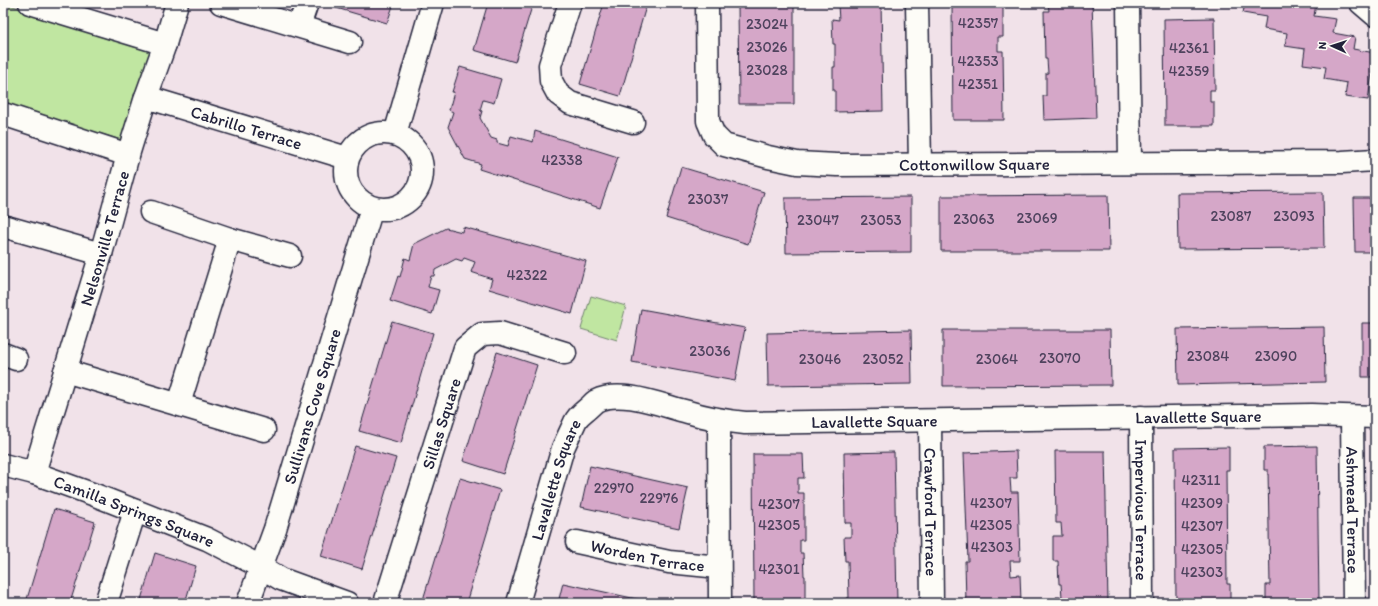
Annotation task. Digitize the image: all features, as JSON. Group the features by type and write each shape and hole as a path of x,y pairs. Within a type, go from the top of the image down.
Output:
{"street":[{"path":"30,3 165,44"},
{"name":"Nelsonville Terrace","path":"34,473 101,254 128,155 177,3"},
{"path":"221,3 350,42"},
{"path":"300,26 307,3"},
{"path":"395,134 433,3"},
{"path":"570,3 550,65 551,81 558,94 570,103 633,122"},
{"name":"Cottonwillow Square","path":"707,3 708,121 714,135 724,145 768,158 797,163 837,165 1130,162 1342,162 1375,160"},
{"path":"917,3 920,164"},
{"path":"1128,3 1130,162"},
{"path":"1361,3 1375,15"},
{"name":"Cabrillo Terrace","path":"146,97 347,158"},
{"path":"3,114 128,155"},
{"path":"383,132 395,134 406,140 416,149 421,162 422,175 418,189 410,200 399,207 385,210 372,208 361,202 353,194 347,183 345,170 347,158 353,148 361,140 371,134 383,132"},
{"name":"Sullivans Cove Square","path":"248,603 277,521 372,208"},
{"path":"151,212 230,239 290,256"},
{"path":"3,226 101,254"},
{"path":"179,404 230,239"},
{"name":"Sillas Square","path":"385,603 465,348 482,334 500,333 565,353"},
{"path":"64,371 264,430"},
{"name":"Lavallette Square","path":"518,603 563,448 576,418 596,401 620,396 645,399 689,413 719,420 745,423 1312,415 1375,417"},
{"name":"Ashmead Terrace","path":"1352,416 1354,603"},
{"name":"Impervious Terrace","path":"1141,418 1142,603"},
{"path":"719,420 720,603"},
{"name":"Crawford Terrace","path":"930,421 932,603"},
{"name":"Camilla Springs Square","path":"3,465 34,473 207,539 281,579 347,603"},
{"path":"106,603 135,511"},
{"name":"Worden Terrace","path":"577,542 669,562 719,567"}],"green space":[{"path":"3,3 156,51 128,142 3,104"},
{"path":"591,296 626,306 617,340 581,329"}],"building":[{"path":"334,3 394,3 387,23 333,7"},
{"path":"488,3 533,3 515,62 474,50"},
{"path":"604,3 647,3 620,96 580,84"},
{"path":"738,3 794,3 794,104 739,104"},
{"path":"832,3 881,3 883,111 835,112 833,67 835,67 835,44 833,44 832,19 839,20 838,5 832,5"},
{"path":"952,3 1003,3 1003,37 998,37 998,51 1003,51 1004,120 953,120"},
{"path":"1048,3 1092,3 1096,118 1044,120 1043,96 1046,96 1046,73 1048,73 1047,59 1045,59 1044,11 1049,11"},
{"path":"1245,3 1316,4 1314,16 1336,19 1333,33 1355,37 1353,49 1375,53 1368,100 1345,97 1347,83 1324,79 1326,67 1303,64 1305,49 1285,46 1287,33 1264,29 1266,17 1243,13"},
{"path":"1214,18 1215,90 1210,90 1210,102 1214,102 1214,126 1165,126 1164,19"},
{"path":"460,67 501,79 494,103 483,100 480,110 482,111 480,118 491,138 497,140 497,143 508,146 511,136 533,142 535,131 618,157 600,208 479,169 481,164 465,159 448,127 453,112 449,110 454,92 452,92"},
{"path":"681,167 764,192 748,244 666,218"},
{"path":"1323,192 1324,248 1178,249 1177,193"},
{"path":"1108,195 1109,251 941,251 941,196"},
{"path":"911,197 911,252 786,253 785,198"},
{"path":"1354,198 1375,198 1375,252 1355,252"},
{"path":"463,227 586,261 572,314 489,289 492,279 471,272 475,262 464,258 462,261 456,259 435,270 434,276 431,276 428,287 439,290 432,314 390,301 398,276 400,277 405,258 410,260 414,244 446,228 462,232"},
{"path":"641,309 745,328 735,381 632,362"},
{"path":"392,321 433,333 401,443 359,431"},
{"path":"1362,323 1375,323 1375,377 1362,377"},
{"path":"1324,327 1325,382 1178,385 1177,329"},
{"path":"911,330 912,384 768,386 767,333"},
{"path":"943,330 1110,330 1111,385 943,386"},
{"path":"497,352 537,365 503,474 463,461"},
{"path":"355,446 396,458 362,569 321,556"},
{"path":"1317,446 1319,603 1266,603 1266,585 1270,585 1268,470 1264,470 1264,447"},
{"path":"1229,447 1229,470 1226,470 1227,584 1230,584 1230,603 1176,603 1175,448"},
{"path":"1016,451 1017,478 1010,478 1011,492 1018,492 1020,561 1010,561 1011,576 1020,575 1021,601 1015,601 1015,603 966,603 965,561 968,561 964,453"},
{"path":"1055,451 1105,451 1108,603 1057,603 1056,597 1062,597 1061,584 1059,584 1058,561 1053,561 1053,536 1062,536 1061,523 1056,523"},
{"path":"894,452 897,603 846,603 846,598 849,598 848,561 845,561 844,537 851,537 851,523 845,523 844,453"},
{"path":"753,454 803,454 804,478 798,478 798,493 804,493 804,540 800,540 800,553 803,553 805,576 805,602 803,603 754,603"},
{"path":"590,466 688,488 679,528 581,507"},
{"path":"460,478 500,490 466,603 422,603"},
{"path":"54,509 95,522 70,603 40,603 27,599"},
{"path":"155,553 196,566 185,603 140,603"},
{"path":"563,583 655,603 558,603"}]}
